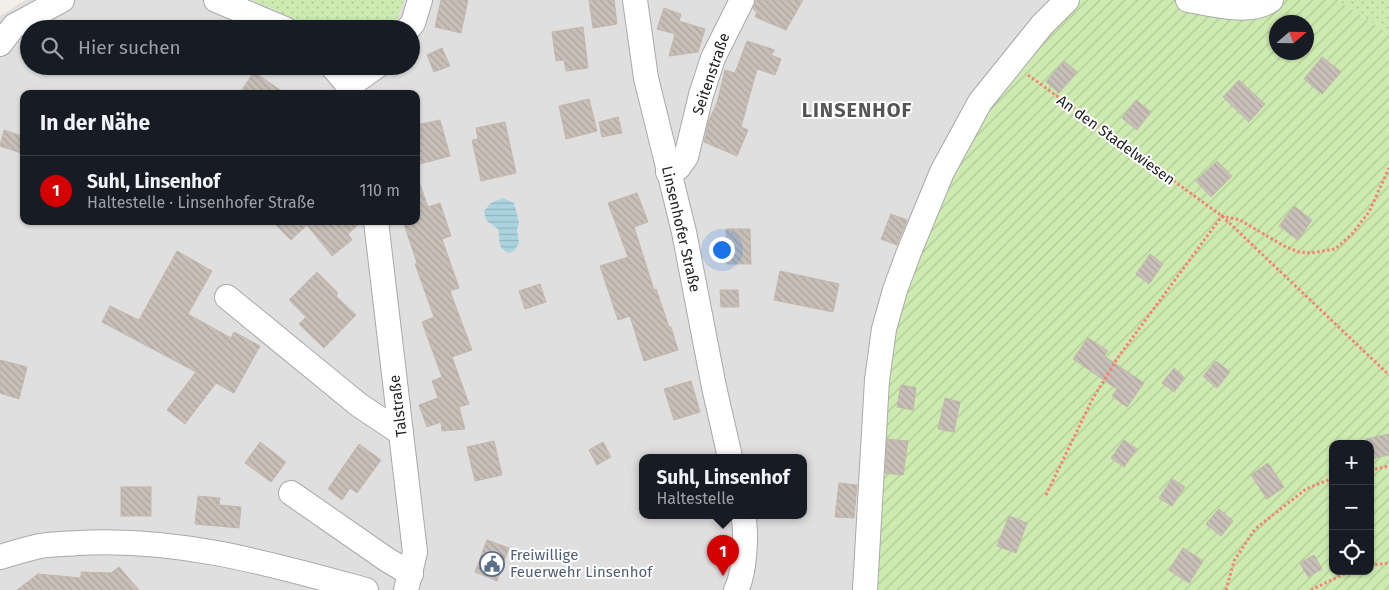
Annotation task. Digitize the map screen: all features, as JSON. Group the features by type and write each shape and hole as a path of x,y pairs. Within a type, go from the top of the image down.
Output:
{"street":[{"path":"25,20 62,0"},
{"path":"216,0 264,20"},
{"path":"413,20 420,0"},
{"name":"Linsenhofer Straße","path":"634,0 646,78 684,232 714,387 729,454"},
{"name":"Seitenstraße","path":"668,172 678,168 686,157 700,94 713,58 742,0"},
{"path":"865,590 877,380 884,329 895,290 942,172 980,102 1042,25 1067,0"},
{"path":"1188,0 1244,8 1271,0"},
{"path":"0,44 14,26 20,23"},
{"path":"338,75 349,90 366,75"},
{"name":"Talstraße","path":"376,225 415,552 409,582"},
{"path":"227,297 358,405 401,433"},
{"path":"290,493 386,560 409,582"},
{"path":"736,590 743,562 746,528 744,519"},
{"path":"0,557 41,546 94,542 138,543 193,548 261,561 366,590"}],"path":[{"name":"An den Stadelwiesen","path":"1011,63 1222,216 1389,375"},
{"name":"An den Stadelwiesen","path":"1222,216 1240,220 1284,246 1299,252 1311,253 1335,249 1352,234 1369,212 1389,168"},
{"path":"1046,495 1092,400 1119,356 1222,216"},
{"path":"1374,469 1389,466"},
{"path":"1226,590 1234,561 1256,529 1306,489 1329,480"},
{"path":"1374,564 1389,563"},
{"path":"1311,590 1342,575"}],"shaded area":[{"path":"26,0 251,0 280,12 290,20 20,20 20,75 420,75 420,20 397,20 404,0 1067,0 865,590 0,590 0,16"}],"green space":[{"path":"251,0 404,0 397,20 290,20 280,12"},
{"path":"1068,0 1337,0 1389,34 1389,590 865,590 877,380 942,172"},
{"path":"1337,0 1389,0 1389,34"}],"water":[{"path":"503,198 514,203 519,222 517,230 519,243 515,250 509,253 502,249 498,229 486,220 484,211 491,203"}],"building":[{"path":"441,0 468,0 461,33 435,27"},
{"path":"589,0 614,0 617,24 593,28"},
{"path":"756,0 803,0 786,30 755,17 757,12 753,9"},
{"path":"664,8 681,14 679,21 705,29 698,52 669,56 675,34 657,29"},
{"path":"583,27 588,68 566,71 564,60 556,61 552,32"},
{"path":"747,41 775,50 771,55 781,59 775,75 757,69 741,127 748,130 737,156 704,142 709,120 717,103 725,70 735,73"},
{"path":"442,48 450,66 434,72 427,55"},
{"path":"1322,57 1341,72 1322,94 1304,79"},
{"path":"1064,61 1077,72 1059,93 1046,82"},
{"path":"252,75 258,75 280,90 242,90"},
{"path":"1239,80 1265,104 1249,122 1223,97"},
{"path":"589,99 597,131 566,139 559,106"},
{"path":"1136,100 1151,112 1137,130 1122,118"},
{"path":"618,117 622,133 602,137 599,122"},
{"path":"440,120 450,156 420,164 420,124"},
{"path":"505,122 516,173 481,181 472,140 478,139 476,128"},
{"path":"4,130 20,136 20,153 0,146"},
{"path":"1217,161 1232,176 1211,197 1196,181"},
{"path":"420,185 428,207 440,203 451,236 442,239 459,288 450,291 472,350 452,357 469,404 459,407 465,429 442,431 441,422 427,427 419,405 438,398 432,381 442,377 422,322 434,317 415,264 417,263 404,225 420,225"},
{"path":"637,193 648,222 634,227 654,290 656,289 678,350 644,361 630,316 618,320 600,266 628,257 608,203"},
{"path":"1294,206 1312,220 1298,240 1279,226"},
{"path":"891,214 907,220 897,245 881,239"},
{"path":"276,225 307,225 291,240"},
{"path":"307,225 358,225 348,234 352,240 332,256"},
{"path":"726,229 750,229 751,264 727,264"},
{"path":"177,251 212,271 188,314 231,338 234,332 260,346 234,393 216,383 185,424 167,410 196,372 102,322 110,306 139,320"},
{"path":"1150,254 1163,264 1149,284 1136,274"},
{"path":"780,271 839,284 833,312 774,300"},
{"path":"317,272 338,293 336,296 356,315 324,348 299,324 306,317 289,300"},
{"path":"540,284 546,302 525,309 519,291"},
{"path":"720,290 738,290 739,307 721,307"},
{"path":"1088,338 1108,351 1104,356 1144,383 1127,407 1112,396 1117,389 1073,359"},
{"path":"0,360 27,367 19,399 0,393"},
{"path":"1216,361 1230,372 1217,388 1203,376"},
{"path":"1174,368 1185,378 1174,392 1162,383"},
{"path":"691,381 700,412 674,420 664,389"},
{"path":"901,385 916,388 913,410 897,407"},
{"path":"945,398 960,402 954,432 938,429"},
{"path":"1389,434 1389,455 1374,458 1374,440 1366,439"},
{"path":"887,439 908,441 903,475 885,473"},
{"path":"1124,440 1137,449 1124,467 1111,458"},
{"path":"494,441 502,475 475,481 467,447"},
{"path":"260,442 286,462 271,482 245,463"},
{"path":"603,442 611,457 597,465 589,450"},
{"path":"359,444 381,460 357,493 350,488 342,500 328,489"},
{"path":"1268,463 1284,487 1267,499 1251,475"},
{"path":"1172,479 1185,487 1172,506 1159,498"},
{"path":"839,483 857,485 854,518 835,517"},
{"path":"121,487 151,487 151,516 121,516"},
{"path":"198,496 220,498 219,505 241,507 239,528 195,524"},
{"path":"1219,509 1233,521 1221,536 1206,524"},
{"path":"1009,516 1027,523 1016,553 997,546"},
{"path":"487,540 509,548 497,581 475,572"},
{"path":"1183,548 1203,561 1189,583 1169,570"},
{"path":"1314,555 1322,569 1308,577 1300,563"},
{"path":"119,567 139,590 17,590 38,574 81,578 81,572 111,573"}],"place":[{"name":"Freiwillige Feuerwehr Linsenhof","path":"492,564"},
{"name":"Suhl, Linsenhof","path":"723,576"}],"district":[{"name":"LINSENHOF","path":"857,110"}]}
